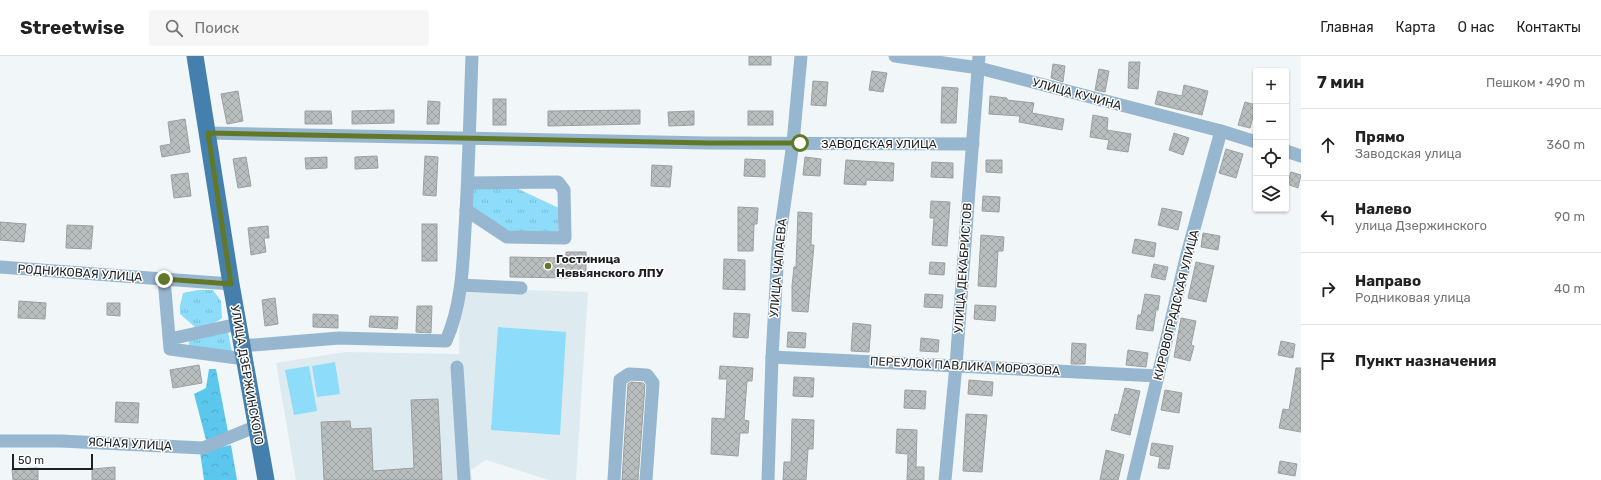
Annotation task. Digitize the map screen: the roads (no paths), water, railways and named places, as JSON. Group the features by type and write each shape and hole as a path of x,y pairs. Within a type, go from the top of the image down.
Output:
{"main road":[{"name":"УЛИЦА ДЗЕРЖИНСКОГО","path":"195,56 231,284 266,480"}],"street":[{"path":"164,279 170,348 243,352 339,338 446,340 451,330 463,276 466,210 469,183 472,56"},
{"name":"УЛИЦА ЧАПАЕВА","path":"768,480 772,357 778,249 792,143 801,56"},
{"name":"УЛИЦА КУЧИНА","path":"895,56 979,62 1253,141"},
{"name":"УЛИЦА ДЕКАБРИСТОВ","path":"945,480 956,365 979,62"},
{"name":"КИРОВОГРАДСКАЯ УЛИЦА","path":"1133,480 1188,254 1221,131"},
{"name":"ЗАВОДСКАЯ УЛИЦА","path":"208,133 708,143 973,144"},
{"path":"1289,152 1301,156"},
{"path":"466,210 507,237 565,238 564,190 558,182 469,183"},
{"name":"РОДНИКОВАЯ УЛИЦА","path":"0,267 231,284"},
{"path":"461,285 521,288"},
{"path":"170,339 238,324"},
{"name":"ПЕРЕУЛОК ПАВЛИКА МОРОЗОВА","path":"772,357 1158,376"},
{"path":"457,367 464,480"},
{"path":"614,480 620,380 629,374 646,375 653,383 646,480"},
{"name":"ЯСНАЯ УЛИЦА","path":"0,441 61,441 203,448 256,426"}],"place":[{"name":"Гостиница Невьянского ЛПУ","path":"548,266"}]}
